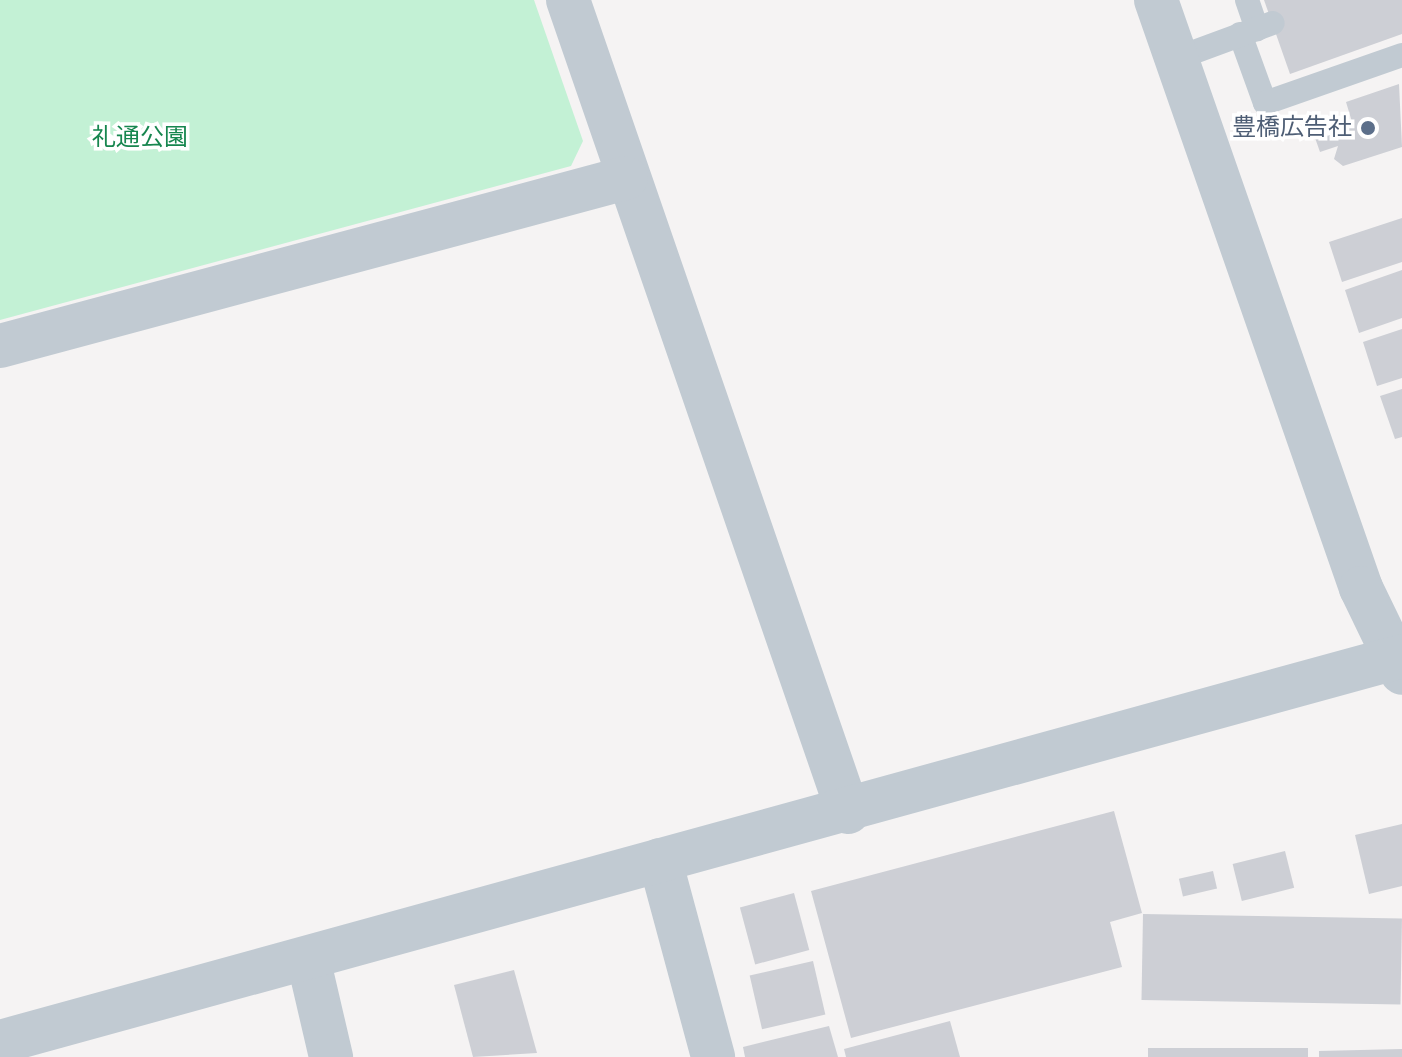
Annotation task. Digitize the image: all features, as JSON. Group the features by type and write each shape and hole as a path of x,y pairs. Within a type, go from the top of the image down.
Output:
{"street":[{"path":"568,0 626,178 848,812"},
{"path":"0,1042 660,860 1399,663 1361,588 1156,0"},
{"path":"0,346 626,178"},
{"path":"660,860 713,1057"},
{"path":"308,958 331,1057"}],"lane":[{"path":"1247,0 1257,29 1265,103 1402,55"},
{"path":"1175,59 1257,29"}],"green space":[{"name":"礼通公園","path":"0,0 534,0 583,141 571,166 0,320"}],"building":[{"path":"1264,0 1402,0 1402,34 1290,74"},
{"name":"豊橋広告社","path":"1399,84 1402,147 1343,166 1334,159 1338,146 1320,152 1314,135 1352,122 1346,102"},
{"path":"1402,218 1402,262 1342,282 1329,242"},
{"path":"1402,270 1402,318 1359,333 1345,290"},
{"path":"1402,329 1402,378 1377,386 1363,342"},
{"path":"1402,389 1402,437 1395,439 1380,396"},
{"path":"1114,811 1142,913 1110,922 1122,967 851,1038 811,891"},
{"path":"1402,824 1402,886 1369,894 1355,835"},
{"path":"1285,851 1294,888 1242,901 1233,864"},
{"path":"1213,871 1217,889 1183,896 1179,879"},
{"path":"794,893 809,950 755,964 740,907"},
{"path":"1143,914 1402,919 1400,1005 1141,1000"},
{"path":"813,961 825,1015 762,1029 750,976"},
{"path":"514,970 537,1053 473,1057 454,985"},
{"path":"950,1021 960,1057 846,1057 844,1049"},
{"path":"829,1026 838,1057 745,1057 743,1047"},
{"path":"1148,1048 1308,1048 1308,1057 1148,1057"},
{"path":"1402,1049 1402,1057 1319,1057 1319,1051"}],"place":[{"name":"豊橋広告社","path":"1368,128"}]}
